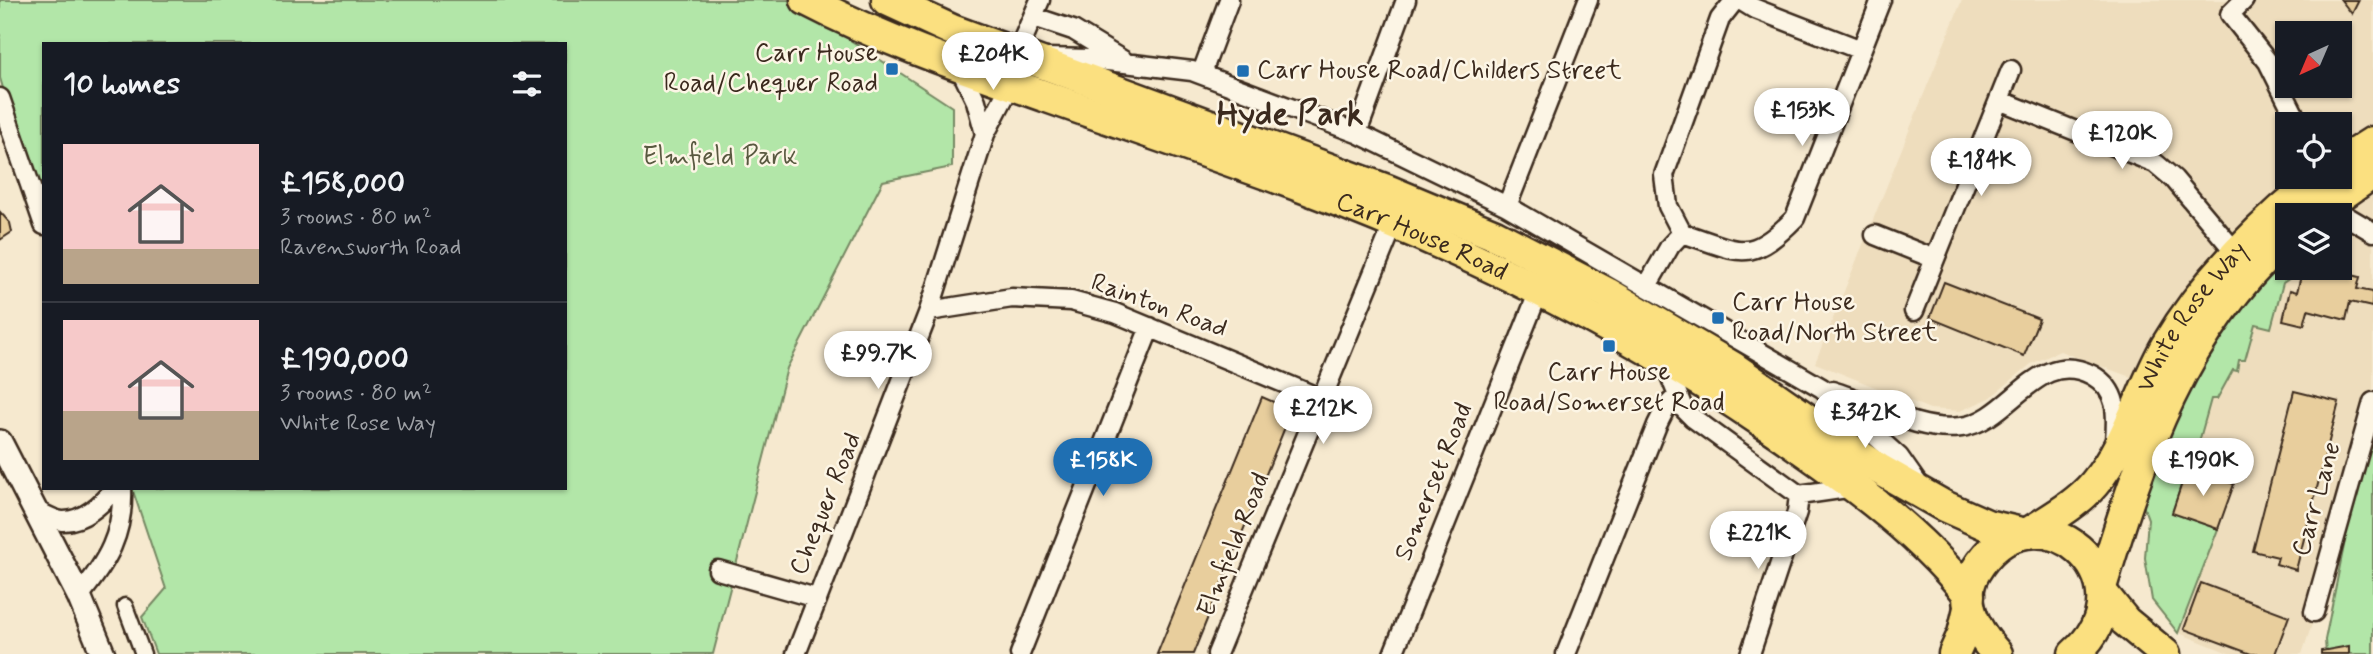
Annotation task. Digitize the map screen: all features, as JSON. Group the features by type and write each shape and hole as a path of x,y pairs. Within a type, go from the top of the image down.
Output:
{"highway":[{"name":"Carr House Road","path":"806,0 844,19 959,66 1394,223 1539,291 1663,359 1738,405 1854,487 1928,548 1969,602 1978,633 1997,654"},
{"name":"Carr House Road","path":"887,0 952,30 1387,190 1495,235 1607,293 1734,368 1879,469 1926,496 1987,525 2064,538 2084,553 2095,566 2103,590"},
{"path":"2352,155 2373,142"},
{"path":"2330,203 2373,173"},
{"name":"White Rose Way","path":"1954,654 1963,634 1972,577 1987,552 2004,539 2026,532 2070,507 2095,483 2114,453 2166,345 2197,300 2237,254 2285,205 2305,189"},
{"name":"White Rose Way","path":"2074,654 2089,642 2100,621 2103,590 2124,510 2177,380 2200,337 2275,248"},
{"path":"2103,590 2125,621 2165,654"}],"street":[{"path":"1206,75 1204,67 1229,0"},
{"path":"1356,133 1406,0"},
{"path":"1507,206 1588,0"},
{"path":"1861,50 1737,0 1720,19 1664,175 1668,206 1682,233 1715,246 1742,251 1771,243 1796,218 1881,0"},
{"path":"2244,0 2230,14 2268,62 2294,112"},
{"path":"1125,62 1037,8 1021,44 1020,56 1125,62 1206,75 1356,133 1507,206 1822,388 1923,424 1962,427 2005,407 2038,376 2055,369 2072,369 2100,379 2112,394 2117,408 2114,453"},
{"path":"959,66 976,101 985,134"},
{"path":"1914,311 2011,70"},
{"name":"Chequer Road","path":"796,654 929,311 985,134 1012,84"},
{"path":"0,99 42,219"},
{"path":"1999,100 2155,163 2174,179 2237,254"},
{"path":"2352,220 2373,232"},
{"name":"Elmfield Road","path":"1217,654 1394,223"},
{"path":"1647,286 1670,246 1682,233"},
{"path":"1875,235 1935,259"},
{"name":"Somerset Road","path":"1393,654 1539,291"},
{"name":"Rainton Road","path":"929,311 1012,298 1045,299 1093,306 1322,399"},
{"path":"1020,654 1150,327"},
{"path":"1663,359 1677,396 1693,418 1799,495 1854,487"},
{"path":"1822,388 1896,453 1926,496"},
{"path":"1566,654 1657,425 1677,396"},
{"name":"Carr Lane","path":"2314,612 2373,402"},
{"path":"1896,453 1899,439 1905,432 1923,424"},
{"path":"0,442 79,596 103,654"},
{"path":"35,510 61,521 79,517 99,507 112,490"},
{"path":"79,596 106,564 120,523 122,490"},
{"path":"1750,654 1797,512 1799,495"},
{"path":"718,570 816,598"},
{"path":"125,606 143,654"}],"shaded area":[{"path":"1962,0 2373,0 2373,402 2323,591 2302,654 2231,654 2179,633 2152,602 2144,557 2147,520 2143,505 2163,443 2136,379 2060,351 2031,364 1990,398 1960,411 1930,409 1815,363"}],"green space":[{"name":"Elmfield Park","path":"0,0 789,0 952,107 952,167 883,181 787,368 713,654 156,654 142,617 166,589 133,490 567,490 567,42 42,42 42,218 0,78"},
{"path":"2275,271 2275,280 2287,280 2283,283 2271,328 2255,324 2245,360 2239,360 2237,371 2233,370 2217,399 2211,399 2194,460 2187,468 2172,513 2218,529 2178,633 2152,600 2145,558 2148,519 2143,505 2163,442 2192,373 2230,320"},
{"path":"2373,402 2373,654 2326,654 2325,640"}],"building":[{"path":"2341,0 2359,0 2352,14"},
{"path":"0,212 10,223 12,232 0,240"},
{"path":"2352,275 2360,277 2357,289 2373,292 2372,307 2350,302 2346,320 2308,310 2304,325 2283,320 2290,290 2297,292 2300,280 2352,280"},
{"path":"1944,282 2039,319 2024,356 1930,318"},
{"path":"2294,391 2339,402 2296,570 2276,564 2278,557 2253,551"},
{"path":"1262,397 1292,410 1193,654 1157,654"},
{"path":"2187,468 2234,484 2218,529 2172,513"},
{"path":"2201,583 2289,616 2275,654 2251,654 2184,629"},
{"path":"2349,646 2349,654 2321,654 2321,651"}],"place":[{"name":"Carr House Road/Chequer Road","path":"892,69"},
{"name":"Carr House Road/Childers Street","path":"1243,71"},
{"name":"Carr House Road/North Street","path":"1718,318"},
{"name":"Carr House Road/Somerset Road","path":"1609,346"}],"district":[{"name":"Hyde Park","path":"1290,115"}]}
